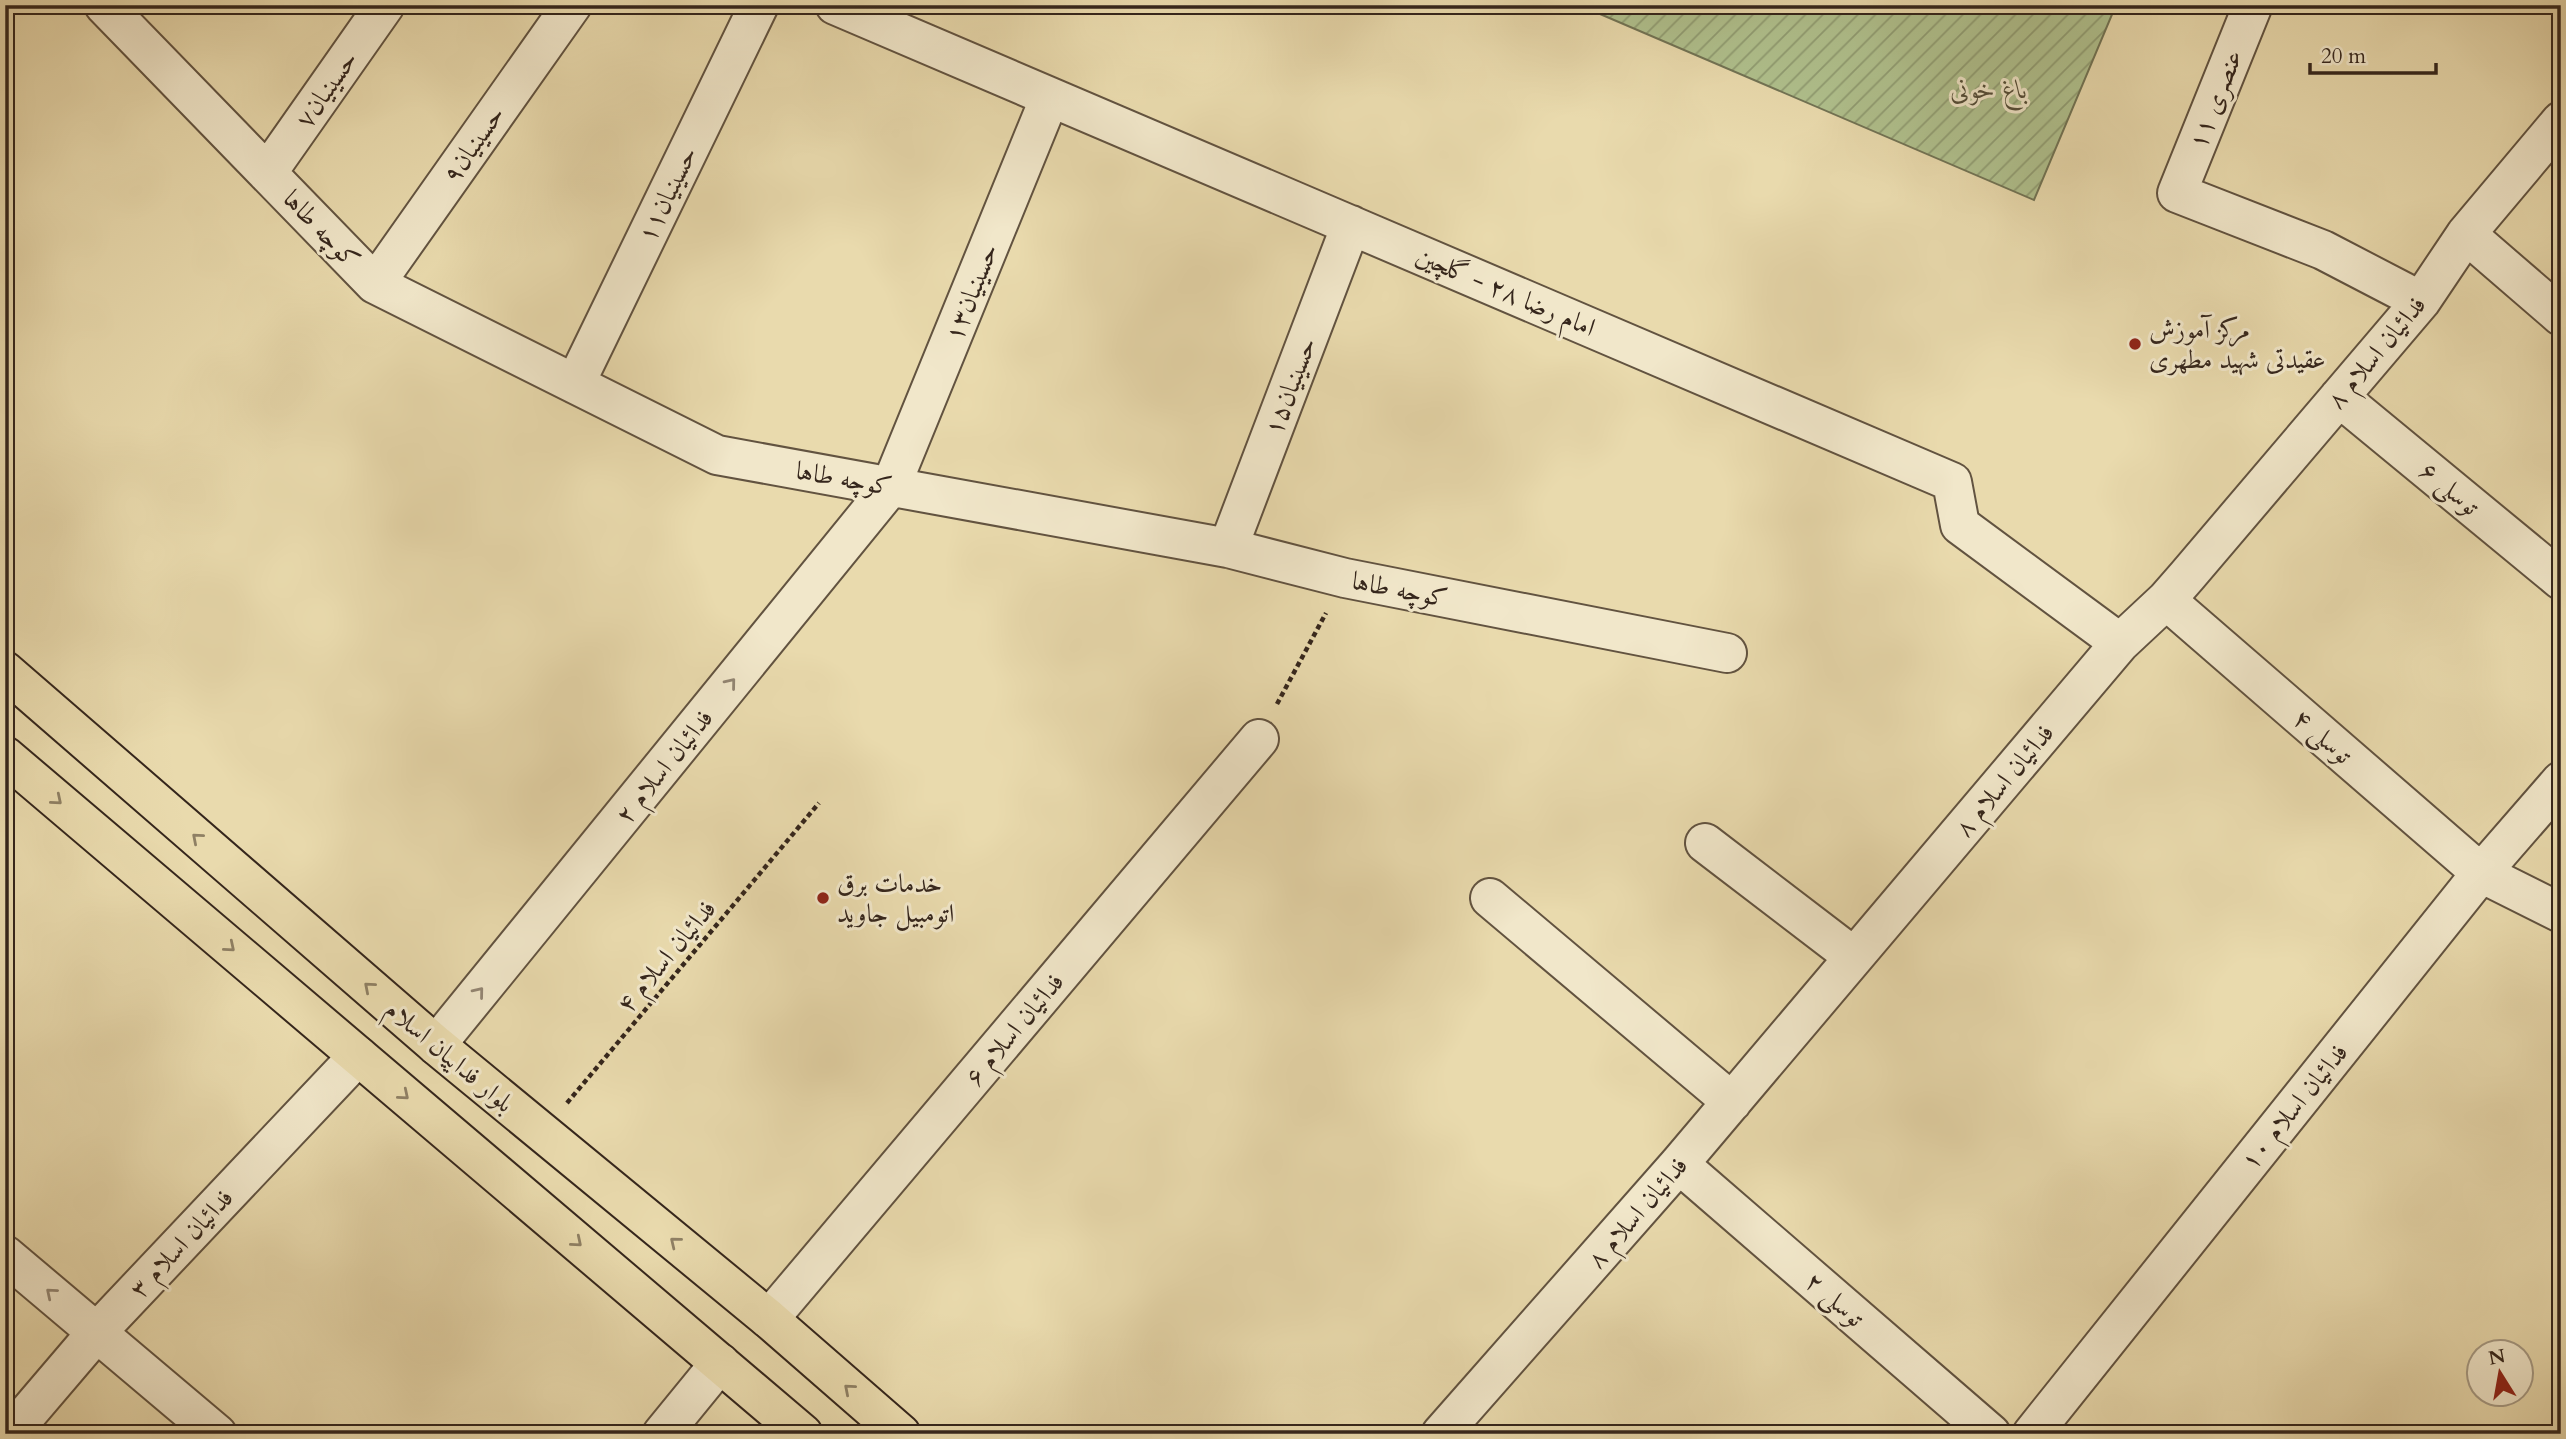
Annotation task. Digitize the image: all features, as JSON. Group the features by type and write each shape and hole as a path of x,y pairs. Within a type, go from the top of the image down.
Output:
{"main road":[{"name":"بلوار فداییان اسلام","path":"5,671 436,1045 769,1319 901,1434"},
{"path":"5,755 803,1434"}],"street":[{"name":"کوچه طاها","path":"104,5 375,284 718,455 1228,548 1345,578 1727,653"},
{"name":"حسینیان۷","path":"267,173 385,5"},
{"name":"حسینیان۹","path":"375,284 572,5"},
{"name":"حسینیان۱۱","path":"575,384 759,5"},
{"name":"امام رضا ۲۸ - گلچین","path":"835,5 1952,482 1960,525 2120,643"},
{"name":"عنصری ۱۱","path":"2253,5 2177,193 2323,250 2421,301"},
{"name":"حسینیان۱۳","path":"891,486 1050,97"},
{"name":"فدائیان اسلام ۸","path":"1441,1434 1679,1164 2120,643 2166,600 2421,301 2466,234 2561,121"},
{"name":"حسینیان۱۵","path":"1228,548 1352,225"},
{"path":"2466,234 2561,316"},
{"name":"توسلی ۶","path":"2339,397 2561,580"},
{"name":"فدائیان اسلام ۲","path":"436,1045 891,486"},
{"name":"توسلی ۴","path":"2166,600 2481,873 2561,913"},
{"name":"فدائیان اسلام ۶","path":"769,1319 1259,739"},
{"name":"فدائیان اسلام ۱۰","path":"2032,1434 2481,873 2561,781"},
{"path":"1705,843 1854,957"},
{"path":"1490,898 1732,1102"},
{"name":"فدائیان اسلام ۳","path":"10,1434 97,1332 358,1056"},
{"name":"توسلی ۲","path":"1679,1164 1991,1434"},
{"path":"5,1255 217,1434"},
{"path":"662,1434 720,1363"}],"path":[{"path":"1259,739 1345,578"},
{"name":"فدائیان اسلام ۴","path":"542,1133 819,803"}],"green space":[{"name":"باغ خونی","path":"1579,5 2116,5 2034,200"}],"place":[{"name":"مرکز آموزش عقیدتی شهید مطهری","path":"2135,344"},
{"name":"خدمات برق اتومبیل جاوید","path":"823,898"}]}
